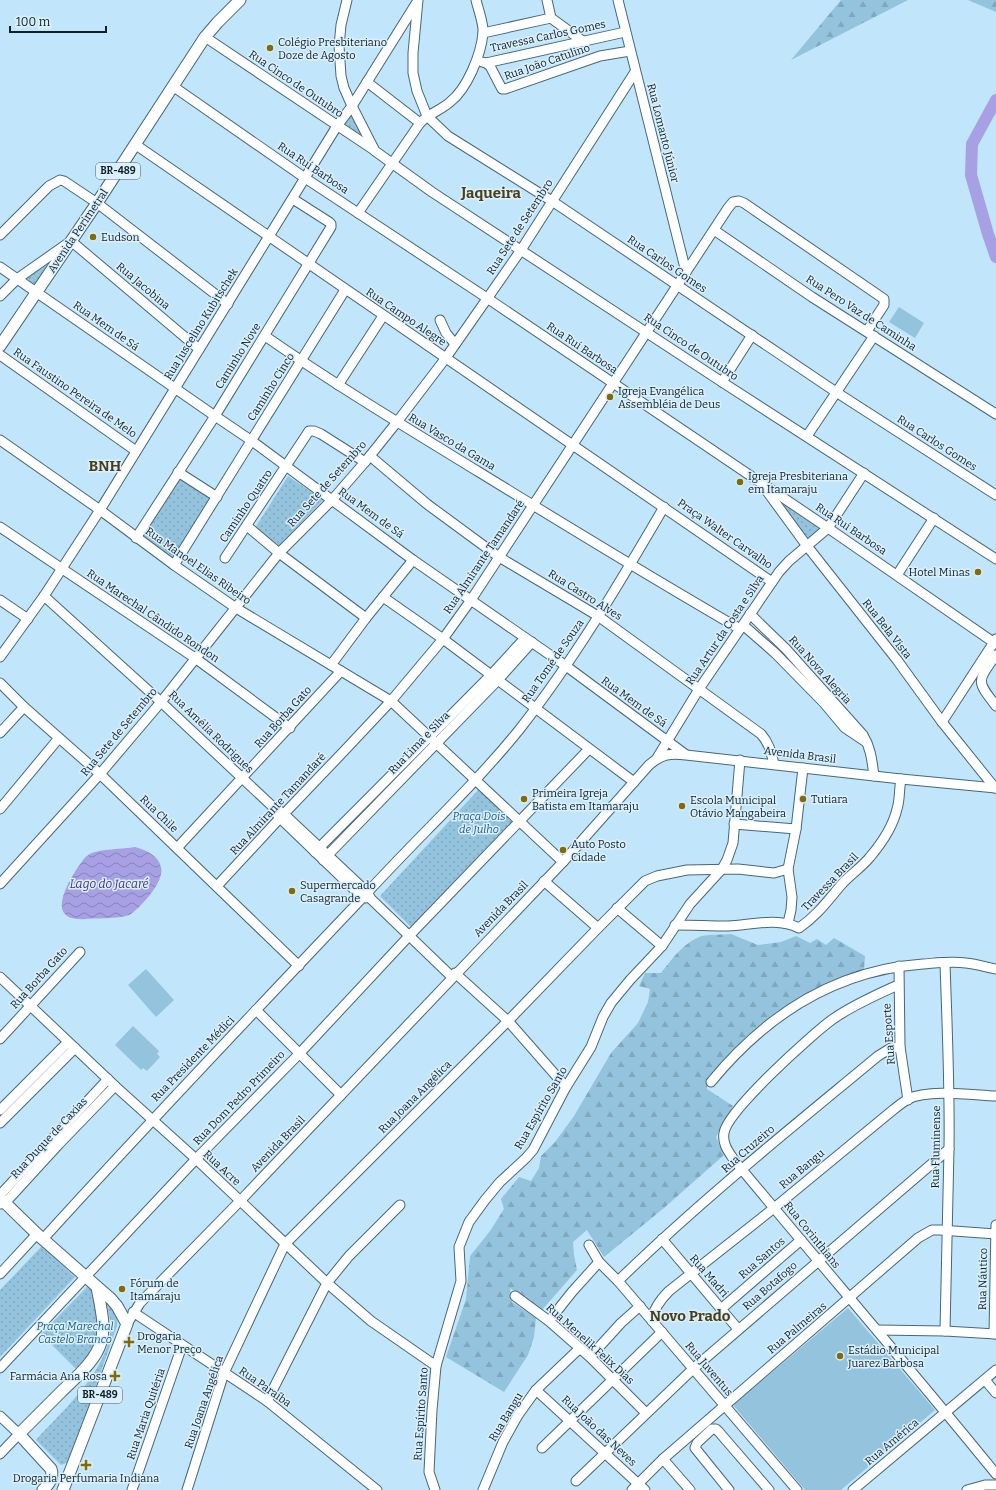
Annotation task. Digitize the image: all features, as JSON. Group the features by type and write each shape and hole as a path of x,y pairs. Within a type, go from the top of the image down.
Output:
{"main road":[{"name":"Avenida Perimetral","path":"0,346 98,203 205,37 240,0"},
{"path":"1,1200 117,1306 127,1324"},
{"path":"45,1487 53,1474 51,1469 19,1434 84,1369 101,1343 103,1330 102,1315 97,1287"},
{"name":"BR-489","path":"63,1490 127,1324"},
{"path":"32,1447 57,1466 62,1468 72,1466"},
{"path":"45,1487 57,1483 63,1490"}],"street":[{"name":"Rua Cinco de Outubro","path":"347,0 341,26 339,46 341,76 344,88 352,106 375,151"},
{"name":"Rua Juscelino Kubitschek","path":"0,657 44,596 100,510 337,126 352,106 418,0"},
{"name":"Rua Carlos Gomes","path":"418,0 413,53 413,73 419,98 427,116 448,136 552,201 836,392 996,495"},
{"path":"358,213 420,123 427,116 441,109 452,101 481,62 483,33 476,0"},
{"path":"547,0 551,18 584,42"},
{"name":"Rua Lomanto Júnior","path":"618,0 686,272"},
{"path":"483,33 551,18"},
{"name":"Travessa Carlos Gomes","path":"481,62 584,42 625,32"},
{"name":"Rua Cinco de Outubro","path":"205,37 375,151 432,192 996,559"},
{"name":"Rua João Catulino","path":"481,62 490,66 502,89 506,89 600,56 630,51"},
{"name":"Rua Sete de Setembro","path":"0,884 100,774 161,702 279,552 332,500 368,459 397,422 446,359 521,250 635,72"},
{"path":"367,82 420,123"},
{"name":"Rua Rui Barbosa","path":"174,87 305,178 487,298 995,642"},
{"name":"Rua Campo Alegre","path":"136,145 345,290 664,507"},
{"path":"0,235 49,186 60,180 64,181 98,203 228,304"},
{"name":"Caminho Nove","path":"136,538 215,416 329,232 331,224 293,199"},
{"name":"Rua Almirante Tamandaré","path":"217,886 391,701 443,639 471,600 612,383 733,202 739,201 744,203 884,299 884,305 871,333"},
{"name":"Rua Pero Vaz de Caminha","path":"714,230 812,297 871,333 996,414"},
{"path":"0,296 17,279 71,241"},
{"name":"Rua Jacobina","path":"71,241 199,349"},
{"name":"Rua Mem de Sá","path":"0,267 252,441 414,560 566,666 686,755"},
{"name":"Caminho Cinco","path":"174,566 345,290"},
{"path":"338,385 383,316"},
{"path":"440,320 446,333 455,344"},
{"path":"807,436 836,392 871,333"},
{"path":"722,382 752,335"},
{"name":"Rua Vasco da Gama","path":"264,336 397,422 630,565"},
{"name":"Rua Faustino Pereira de Melo","path":"0,355 136,451"},
{"name":"Caminho Quatro","path":"225,558 309,431 314,431 321,434 368,459"},
{"name":"Rua Manoel Elias Ribeiro","path":"0,440 100,510 174,566 236,608 391,701 476,780"},
{"name":"Rua Castro Alves","path":"368,459 499,557 598,616 760,734 767,741 771,750 774,764"},
{"path":"178,472 217,497"},
{"name":"Rua Artur da Costa e Silva","path":"657,758 699,690 772,582 789,561 828,528 864,473"},
{"name":"Rua Bela Vista","path":"761,484 807,546 897,660 942,722 995,784"},
{"name":"Rua Tomé de Souza","path":"476,780 535,708 566,666 630,565 664,507"},
{"name":"Praça Walter Carvalho","path":"664,507 772,582"},
{"path":"897,575 934,518"},
{"path":"247,526 366,618"},
{"name":"Rua Marechal Cândido Rondon","path":"0,528 195,658 290,728"},
{"path":"331,665 366,618 414,560"},
{"path":"630,565 741,627"},
{"name":"Rua Amélia Rodrigues","path":"44,596 161,702 366,896"},
{"path":"384,597 443,639 634,782"},
{"path":"0,600 28,619"},
{"name":"Rua Nova Alegria","path":"750,614 786,649 863,735 869,744 874,776"},
{"name":"Rua Nova Alegria","path":"741,627 786,665 824,703 845,728 869,744"},
{"name":"Rua Lima e Silva","path":"317,850 433,739 494,678 529,640"},
{"path":"942,722 995,642"},
{"path":"996,655 983,673 980,683 982,688 996,706"},
{"name":"Rua Borba Gato","path":"178,848 341,671"},
{"name":"Rua Chile","path":"0,683 24,707 100,774 299,966"},
{"path":"0,733 24,707"},
{"path":"0,809 59,738"},
{"name":"Rua Lima e Silva","path":"325,857 433,739"},
{"path":"409,936 589,749"},
{"name":"Avenida Brasil","path":"127,1324 133,1312 140,1303 240,1201 563,862 657,758 667,755 686,755 901,779 995,784"},
{"name":"Rua Espírito Santo","path":"435,1490 430,1472 429,1453 436,1366 460,1290 462,1273 458,1256 458,1247 461,1238 469,1222 485,1200 500,1182 533,1150 566,1087 591,1047 603,1016 611,1003 634,975 662,946 675,925 702,890 722,869 733,843 740,760"},
{"path":"788,923 792,897 788,869 796,830 803,768"},
{"name":"Travessa Brasil","path":"675,925 706,924 727,926 788,923 799,928 807,923 825,905 842,884 870,857 892,823 897,809 901,779"},
{"path":"563,862 476,780 366,896 409,936 508,1022 566,1087"},
{"path":"734,824 796,830"},
{"name":"Rua Joana Angélica","path":"187,1490 224,1373 285,1244 508,1022 617,908 645,881 657,876 687,870 738,869 774,873 788,869"},
{"path":"544,881 598,928"},
{"name":"Rua Presidente Médici","path":"40,1237 366,896"},
{"path":"617,908 662,946"},
{"name":"Rua Dom Pedro Primeiro","path":"85,1278 196,1159 299,1054 409,936"},
{"name":"Rua Borba Gato","path":"0,1039 80,952"},
{"path":"711,1082 735,1054 783,1013 800,1002 854,978 898,966 945,963 965,963 996,969"},
{"name":"Rua Fluminense","path":"945,963 949,1094 949,1149 946,1231 946,1331"},
{"name":"Rua Esporte","path":"898,966 900,1047 908,1100"},
{"name":"Rua Acre","path":"0,977 327,1283 371,1321 436,1366"},
{"name":"Rua Corinthians","path":"898,985 847,1010 820,1029 759,1085 726,1125 724,1132 725,1144 734,1160 742,1170 849,1299 878,1330 996,1474"},
{"path":"256,1010 341,1095"},
{"path":"0,1110 68,1042"},
{"name":"Rua Cruzeiro","path":"618,1281 662,1239 878,1056 891,1048 900,1047"},
{"path":"0,1124 75,1048"},
{"name":"Rua Duque de Caxias","path":"1,1200 56,1141 108,1079"},
{"name":"Rua Duque de Caxias","path":"56,1141 116,1086"},
{"name":"Rua Bangu","path":"652,1321 654,1310 663,1298 893,1110 908,1100 926,1096 949,1094 996,1096"},
{"name":"Rua Botafogo","path":"576,1481 694,1368 949,1149"},
{"path":"267,1401 327,1283 349,1256 400,1205"},
{"name":"Rua Náutico","path":"995,1334 996,1224"},
{"name":"Rua Palmeiras","path":"638,1488 663,1459 918,1238 932,1230 996,1234"},
{"path":"0,1274 40,1237"},
{"name":"Rua Madri","path":"662,1239 738,1329"},
{"name":"Rua Santos","path":"721,1309 801,1240"},
{"name":"Rua Juventus","path":"589,1244 599,1262 618,1281 694,1368 797,1490"},
{"path":"548,1321 599,1262"},
{"path":"0,1368 85,1278"},
{"name":"Rua Menelik Felix Dias","path":"515,1296 580,1348 646,1413"},
{"path":"590,1357 621,1323 640,1306"},
{"name":"Rua Paraíba","path":"133,1312 182,1346 267,1401 377,1490"},
{"path":"878,1330 946,1331 995,1334"},
{"path":"542,1448 662,1332"},
{"name":"Rua Maria Quitéria","path":"132,1490 182,1346"},
{"name":"Rua Bangu","path":"484,1490 503,1442 518,1415 536,1390 580,1348"},
{"name":"Rua América","path":"853,1490 996,1370"},
{"path":"985,1380 996,1393"},
{"name":"Rua João das Neves","path":"536,1390 570,1420 638,1488"},
{"path":"0,1416 19,1434 0,1454"},
{"path":"729,1490 695,1448 697,1443 712,1429 716,1429 719,1432 769,1490"},
{"path":"663,1459 690,1490"},
{"path":"967,1490 985,1485 996,1485"}],"green space":[{"path":"841,0 908,0 791,60"},
{"path":"968,0 996,0 996,12"},
{"path":"351,116 365,139 344,125"},
{"path":"53,261 36,287 26,278"},
{"path":"899,307 924,323 915,338 889,322"},
{"path":"177,476 211,498 173,557 142,535"},
{"path":"288,476 323,500 279,546 255,528"},
{"path":"778,498 820,529 807,540"},
{"name":"Praça Dois de Julho","path":"479,789 512,822 411,927 380,896"},
{"path":"731,934 758,945 781,942 796,936 810,943 817,939 826,945 834,938 865,956 864,970 800,997 748,1035 708,1077 707,1089 733,1106 716,1137 724,1155 664,1208 604,1257 587,1230 573,1242 577,1270 542,1310 510,1288 512,1302 536,1318 534,1337 528,1355 504,1392 446,1357 466,1299 470,1256 490,1231 504,1209 501,1199 519,1177 531,1181 539,1168 541,1156 555,1142 574,1116 611,1053 638,1023 648,1002 650,989 639,986 645,973 661,973 684,947 702,936"},
{"path":"146,969 174,1000 156,1017 128,985"},
{"path":"133,1026 159,1051 157,1054 160,1057 147,1071 143,1068 141,1070 115,1045"},
{"name":"Praça Marechal Castelo Branco","path":"42,1246 75,1277 0,1357 0,1290"},
{"name":"Praça Marechal Castelo Branco","path":"88,1286 92,1291 100,1324 97,1344 78,1371 41,1334"},
{"name":"Praça Marechal Castelo Branco","path":"107,1304 118,1315 117,1326 69,1462 61,1465 36,1440 71,1403 93,1375 102,1360 108,1344 111,1328"},
{"name":"Estádio Municipal Juarez Barbosa","path":"848,1308 935,1410 841,1490 805,1490 733,1405"}],"water":[{"name":"Lago do Jacaré","path":"135,847 147,851 154,856 161,867 160,879 152,893 141,905 131,914 122,917 86,919 73,918 66,915 62,909 64,893 73,875 86,857 94,852"}],"waterway":[{"path":"996,100 972,144 971,175 996,257"}],"place":[{"name":"Colégio Presbiteriano Doze de Agosto","path":"270,48"},
{"name":"Eudson","path":"93,237"},
{"name":"Igreja Evangélica Assembléia de Deus","path":"610,397"},
{"name":"Igreja Presbiteriana em Itamaraju","path":"740,482"},
{"name":"Hotel Minas","path":"978,572"},
{"name":"Primeira Igreja Batista em Itamaraju","path":"524,799"},
{"name":"Tutiara","path":"803,799"},
{"name":"Escola Municipal Otávio Mangabeira","path":"682,806"},
{"name":"Auto Posto Cidade","path":"563,850"},
{"name":"Supermercado Casagrande","path":"292,891"},
{"name":"Fórum de Itamaraju","path":"122,1289"},
{"name":"Drogaria Menor Preço","path":"129,1342"},
{"name":"Estádio Municipal Juarez Barbosa","path":"840,1356"},
{"name":"Farmácia Ana Rosa","path":"115,1376"},
{"name":"Drogaria Perfumaria Indiana","path":"86,1465"}],"district":[{"name":"Jaqueira","path":"491,193"},
{"name":"BNH","path":"105,466"},
{"name":"Novo Prado","path":"690,1316"}]}
